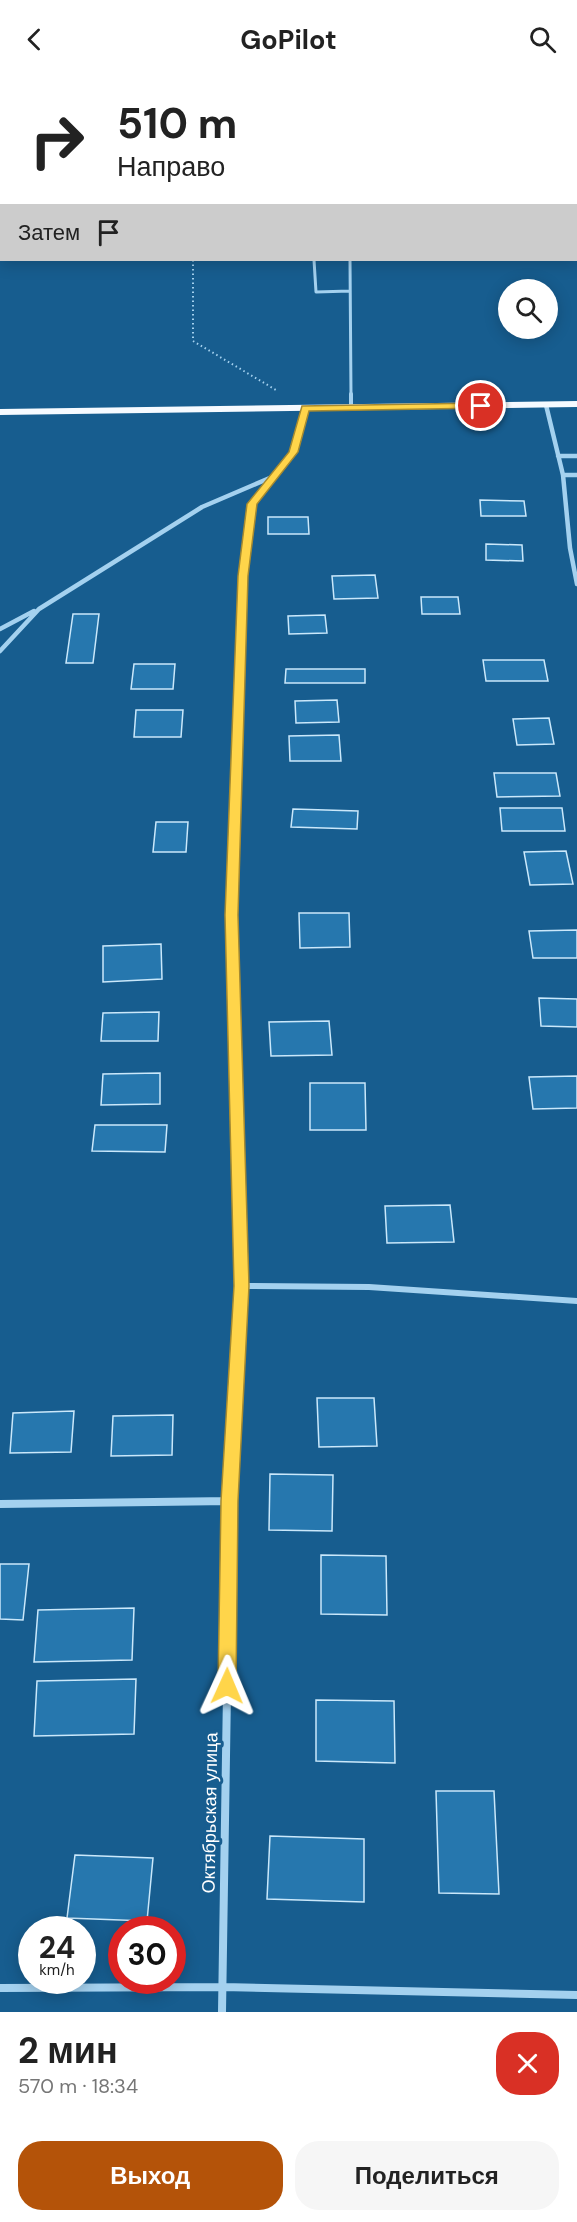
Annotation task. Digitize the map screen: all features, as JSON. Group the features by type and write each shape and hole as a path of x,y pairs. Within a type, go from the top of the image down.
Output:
{"highway":[{"path":"0,412 577,405"}],"street":[{"path":"546,405 563,475 570,548 577,584"},
{"name":"Октябрьская улица","path":"222,2012 230,1501 241,1286 232,915 243,576 252,504 293,452 305,408"},
{"path":"558,456 577,456"},
{"path":"563,475 577,475"},
{"path":"0,629 39,609 202,507 274,477"},
{"path":"0,651 39,609"},
{"path":"241,1286 369,1287 577,1301"},
{"path":"0,1504 230,1501"},
{"path":"0,1988 223,1987 577,1995"}],"lane":[{"path":"314,261 316,292 350,291"},
{"path":"350,261 351,407"}],"path":[{"path":"193,261 193,341 305,408"}],"building":[{"path":"480,500 524,501 526,516 481,516"},
{"path":"268,517 308,517 309,534 268,534"},
{"path":"486,544 522,545 523,561 486,560"},
{"path":"375,575 378,598 334,599 332,576"},
{"path":"421,597 458,597 460,614 422,614"},
{"path":"73,614 99,614 93,663 66,663"},
{"path":"325,615 327,633 289,634 288,616"},
{"path":"483,660 544,660 548,681 486,681"},
{"path":"134,664 175,664 173,689 131,689"},
{"path":"286,669 365,669 365,683 285,683"},
{"path":"337,700 339,722 296,723 295,701"},
{"path":"136,710 183,710 181,737 134,737"},
{"path":"549,718 554,744 517,745 513,719"},
{"path":"339,735 341,761 290,761 289,736"},
{"path":"494,773 556,773 560,796 497,797"},
{"path":"500,808 562,808 565,831 502,831"},
{"path":"293,809 358,811 357,829 291,827"},
{"path":"156,822 188,822 186,852 153,852"},
{"path":"566,851 573,884 530,885 524,852"},
{"path":"299,913 349,913 350,947 300,948"},
{"path":"577,930 577,958 533,958 529,931"},
{"path":"161,944 162,979 103,982 103,946"},
{"path":"539,998 577,999 577,1027 541,1026"},
{"path":"159,1012 158,1041 101,1041 103,1013"},
{"path":"329,1021 332,1055 271,1056 269,1022"},
{"path":"160,1073 160,1104 101,1105 103,1074"},
{"path":"577,1076 577,1108 533,1109 529,1077"},
{"path":"310,1083 365,1083 366,1130 310,1130"},
{"path":"95,1125 167,1125 165,1152 92,1151"},
{"path":"450,1205 454,1242 387,1243 385,1206"},
{"path":"317,1398 374,1398 377,1446 319,1447"},
{"path":"74,1411 71,1452 10,1453 13,1413"},
{"path":"173,1415 172,1455 111,1456 113,1416"},
{"path":"270,1474 333,1475 332,1531 269,1530"},
{"path":"321,1555 386,1556 387,1615 321,1614"},
{"path":"0,1564 29,1564 23,1620 0,1619"},
{"path":"134,1608 132,1660 34,1662 38,1610"},
{"path":"136,1679 134,1734 34,1736 37,1681"},
{"path":"316,1700 394,1701 395,1763 316,1761"},
{"path":"436,1791 494,1791 499,1894 439,1893"},
{"path":"270,1836 364,1839 364,1902 267,1899"},
{"path":"75,1855 153,1858 147,1916 108,1916 108,1920 96,1919 96,1916 67,1916"}],"route":[{"path":"227,1686 230,1501 241,1286 232,915 243,576 252,504 293,452 305,408 481,406"}]}
